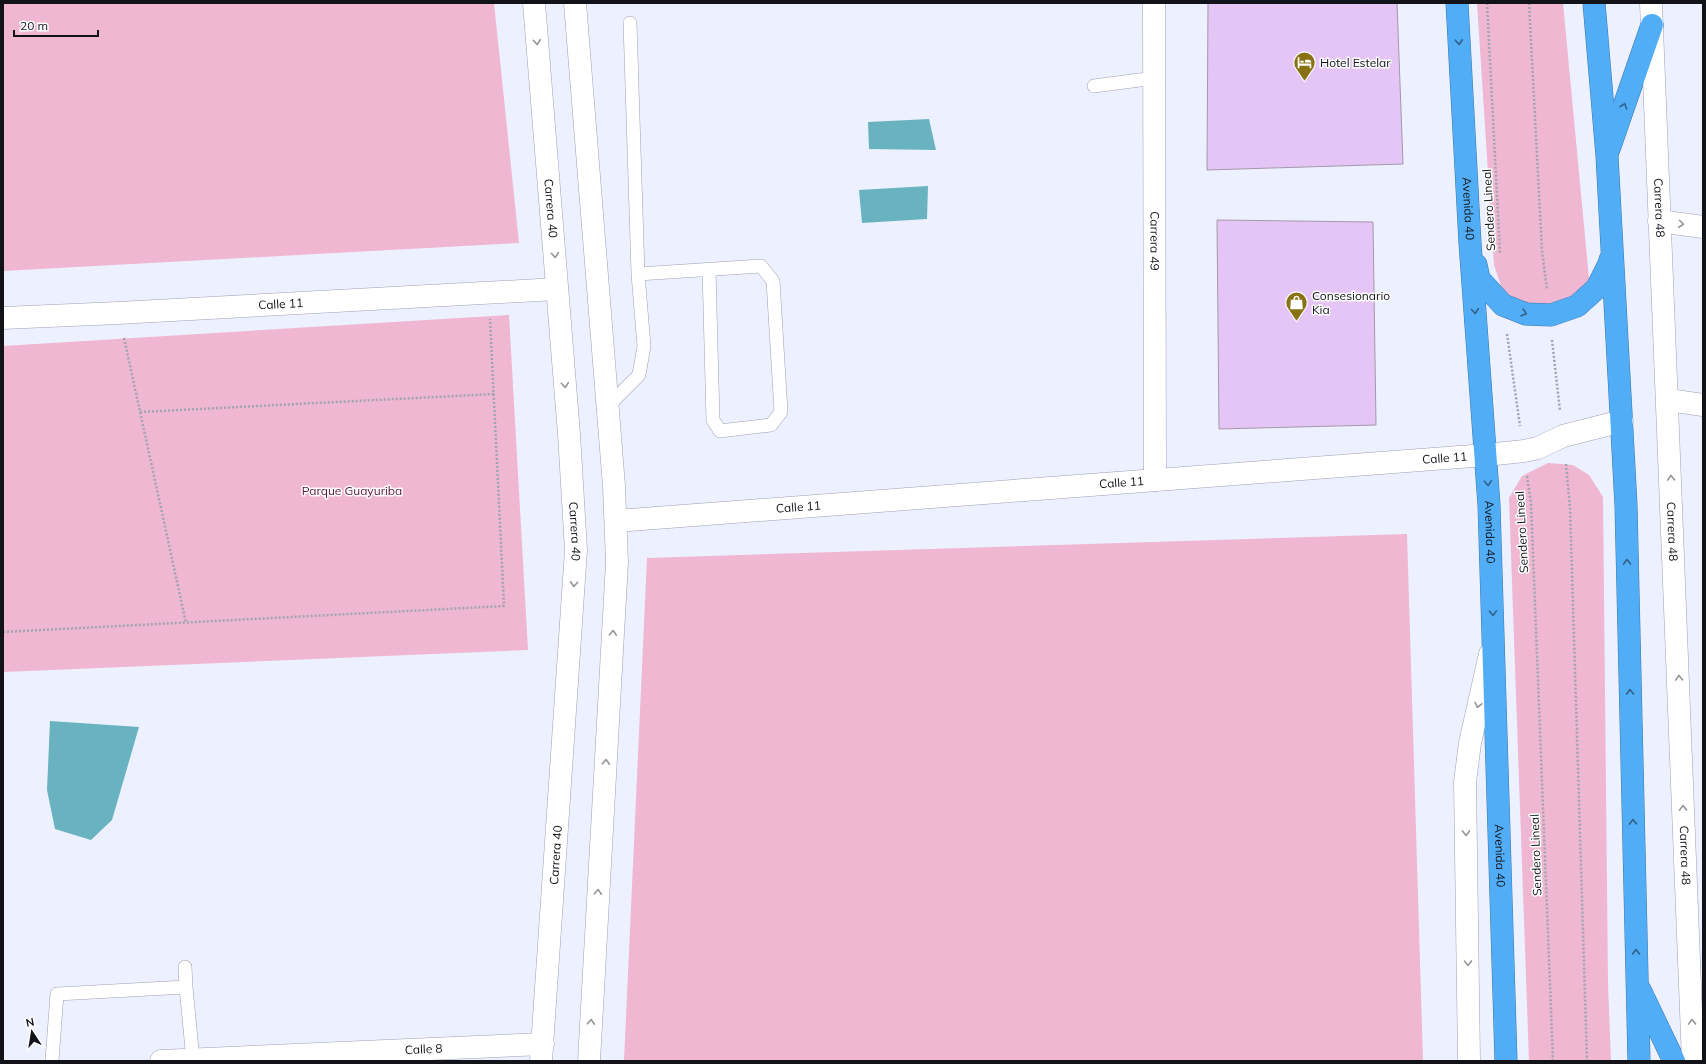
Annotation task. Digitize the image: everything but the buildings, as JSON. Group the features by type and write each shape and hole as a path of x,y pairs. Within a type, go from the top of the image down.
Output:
{"highway":[{"name":"Avenida 40","path":"1457,3 1470,243 1486,455 1494,639 1506,1061"},
{"path":"1594,3 1607,156 1626,505 1639,1061"},
{"path":"1607,156 1652,25"},
{"path":"1470,243 1479,279 1503,305 1526,314 1551,315 1577,306 1597,288 1609,264 1611,237"},
{"path":"1636,983 1674,1061"}],"street":[{"name":"Carrera 40","path":"534,3 558,289 576,550 542,1052"},
{"path":"575,3 608,407 616,521 617,562 589,1061"},
{"name":"Carrera 49","path":"1154,3 1155,480"},
{"name":"Carrera 48","path":"1651,3 1659,221 1696,1050"},
{"path":"1659,221 1703,227"},
{"name":"Calle 11","path":"3,318 558,289"},
{"path":"1668,400 1703,405"},
{"name":"Calle 11","path":"616,521 1486,455 1524,451 1552,442 1563,436 1622,421"},
{"path":"1470,1061 1465,782 1470,743 1494,639"},
{"name":"Calle 8","path":"161,1061 542,1052"}],"lane":[{"path":"608,407 639,375 644,346 638,274 630,22"},
{"path":"1094,86 1154,78"},
{"path":"638,274 761,266 773,281 781,412 771,425 720,431 713,420 709,270"},
{"path":"185,967 193,1060"},
{"path":"52,1061 57,994 186,987"}],"path":[{"name":"Sendero Lineal","path":"1486,3 1500,258"},
{"path":"1529,3 1542,252 1551,315 1551,330 1570,508 1587,1061"},
{"path":"3,632 504,606 489,293"},
{"name":"Sendero Lineal","path":"1503,305 1531,503 1553,1061"},
{"path":"118,313 186,623"},
{"path":"140,412 494,394"}],"green space":[{"path":"3,3 494,3 519,243 3,271"},
{"path":"1477,3 1563,3 1590,289 1567,305 1521,304 1502,289 1494,265"},
{"name":"Parque Guayuriba","path":"509,315 528,650 3,672 3,346"},
{"path":"1548,463 1573,465 1589,475 1603,497 1608,984 1611,1061 1529,1061 1509,498 1522,476"},
{"path":"1407,534 1423,1061 624,1061 647,558"}],"water":[{"path":"929,119 936,150 869,149 868,122"},
{"path":"928,186 927,219 862,223 859,190"},
{"path":"50,721 139,727 112,820 91,840 55,829 47,790"}],"place":[{"name":"Hotel Estelar","path":"1304,82"},
{"name":"Consesionario Kia","path":"1296,322"}]}
